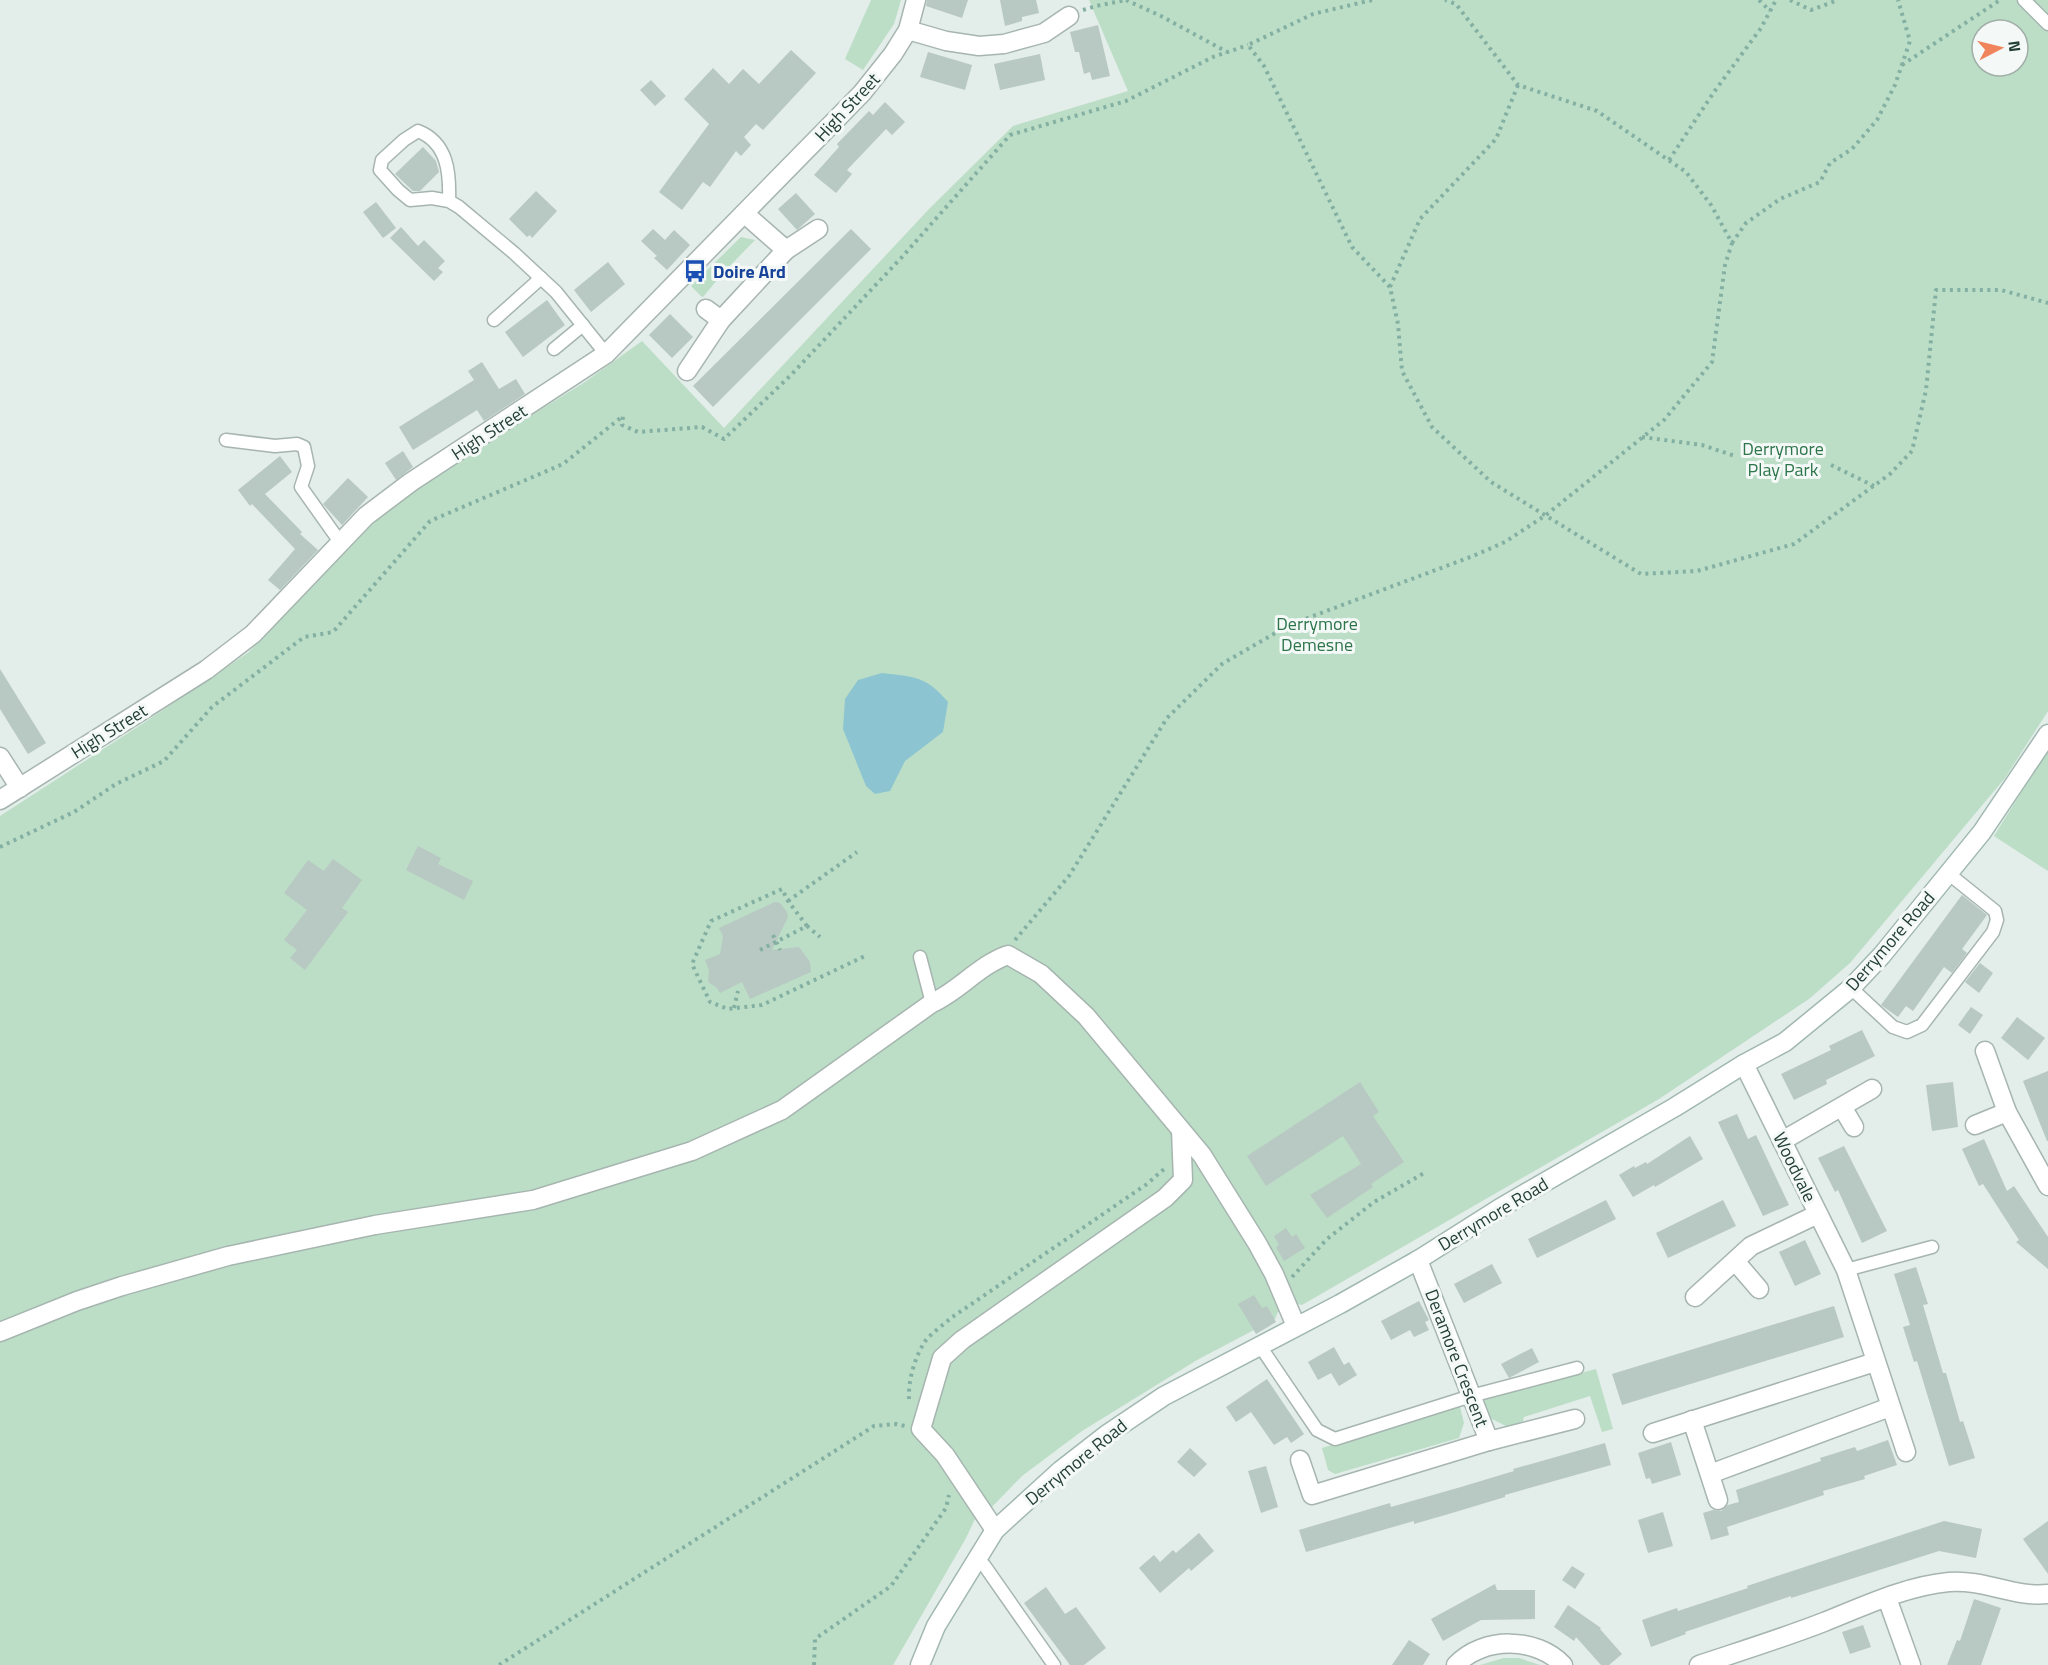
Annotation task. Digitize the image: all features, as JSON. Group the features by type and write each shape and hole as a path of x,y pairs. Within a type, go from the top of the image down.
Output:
{"street":[{"name":"High Street","path":"0,800 206,670 253,634 366,516 411,482 606,354 862,93 894,54 908,30 916,0"},
{"path":"908,30 946,41 979,46 1004,44 1044,33 1068,16"},
{"path":"745,214 786,250"},
{"path":"687,371 721,320 786,250 818,229"},
{"path":"706,309 721,320"},
{"name":"Derrymore Road","path":"920,1665 936,1626 995,1530 1061,1470 1106,1435 1164,1396 1340,1304 1418,1260 1500,1208 1785,1042 1851,988 1882,955 1949,874 2015,785 2048,734"},
{"path":"0,757 20,788"},
{"path":"0,1332 77,1301 228,1256 375,1225 533,1200 692,1151 782,1110 932,1003 997,959 1008,955 1041,974 1086,1016 1202,1155 1257,1243 1274,1274 1296,1326"},
{"path":"1984,1051 2007,1112 2048,1186"},
{"name":"Woodvale","path":"1744,1064 1846,1270 1906,1452"},
{"path":"1782,1141 1872,1089"},
{"path":"1842,1107 1854,1127"},
{"path":"1975,1125 2007,1112"},
{"path":"995,1530 945,1455 921,1429 942,1359 962,1340 1166,1198 1183,1180 1181,1130"},
{"path":"1695,1297 1752,1246 1818,1214"},
{"name":"Deramore Crescent","path":"1418,1260 1489,1441 1575,1419"},
{"path":"1735,1261 1759,1289"},
{"path":"1653,1433 1875,1362"},
{"path":"1710,1474 1890,1407"},
{"path":"1692,1420 1718,1500"},
{"path":"1300,1460 1312,1495 1489,1441"},
{"path":"1699,1665 1734,1660 1785,1636 1887,1598 1938,1584 1965,1581 1984,1583 2037,1596 2048,1594"},
{"path":"1887,1598 1911,1665"},
{"path":"1456,1665 1484,1648 1509,1643 1535,1647 1558,1659 1563,1665"}],"lane":[{"path":"2024,0 2048,24"},
{"path":"449,201 450,174 443,152 427,134 418,130 382,160 380,170 410,200 432,198 449,201 514,253 556,292 606,354"},
{"path":"494,320 541,278"},
{"path":"554,349 583,325"},
{"path":"226,440 275,446 297,444 303,447 308,466 301,487 340,542"},
{"path":"1851,988 1893,1027 1907,1032 1922,1025 1993,932 1997,920 1995,911 1949,874"},
{"path":"920,957 932,1003"},
{"path":"1846,1270 1932,1247"},
{"path":"1260,1346 1317,1430 1335,1439 1471,1396 1577,1368"},
{"path":"976,1559 984,1565 1054,1665"}],"path":[{"path":"1068,16 1096,6 1126,0 1227,52"},
{"path":"0,847 75,812 116,784 164,761 212,707 304,637 333,632 430,521 563,464 623,416 622,425 638,432 702,427 724,439 806,359 902,257 1010,135 1126,101 1213,57 1248,45 1313,14 1372,0"},
{"path":"1445,0 1456,4 1518,85 1597,111 1686,172 1711,205 1732,243"},
{"path":"1759,0 1770,11"},
{"path":"1669,160 1714,92 1761,28 1776,0"},
{"path":"1790,0 1810,10 1838,0"},
{"path":"1008,955 1017,937 1069,876 1167,718 1222,664 1289,625 1505,542 1546,515 1664,420 1712,362 1725,265 1732,243 1746,223 1780,199 1820,182 1830,163 1852,149 1877,120 1895,84 1910,41 1898,0"},
{"path":"1902,65 2000,0"},
{"path":"1248,45 1264,66 1352,247 1390,287 1398,324 1402,371 1432,427 1491,482 1641,574 1697,571 1794,544 1890,474 1912,451 1926,390 1936,290 2001,290 2048,303"},
{"path":"1390,287 1420,219 1496,139 1518,85"},
{"path":"1642,437 1702,445 1735,456"},
{"path":"1831,465 1874,486"},
{"path":"788,901 857,852"},
{"path":"820,937 807,926 782,889 711,921 692,964 710,1002 728,1009 762,1005 865,956"},
{"path":"760,950 807,926"},
{"path":"773,935 780,950"},
{"path":"734,1008 738,992"},
{"path":"910,1406 909,1389 912,1370 927,1339 951,1318 1147,1184 1165,1167"},
{"path":"1280,1290 1327,1239 1374,1202 1424,1173"},
{"path":"499,1665 874,1426 896,1424 910,1427 910,1421"},
{"path":"814,1665 815,1639 891,1586 946,1508 950,1496 945,1481 957,1473"}],"green space":[{"path":"871,0 901,0 894,24 863,70 845,59"},
{"name":"Derrymore Demesne","path":"1089,0 2048,0 2048,711 2005,778 1850,963 1809,999 1659,1099 1302,1305 1293,1303 1278,1312 1275,1319 1197,1360 1082,1431 1022,1476 989,1510 986,1508 975,1519 893,1665 0,1665 0,816 249,652 397,499 585,382 642,341 724,428 930,208 1013,126 1128,91"},
{"path":"741,237 755,240 703,297 701,296 691,286"},
{"path":"2048,749 2048,871 1994,836"},
{"path":"1596,1369 1613,1429 1602,1432 1590,1396 1524,1417 1522,1424 1508,1427 1488,1417 1483,1399"},
{"path":"1460,1407 1464,1423 1459,1438 1335,1474 1328,1470 1322,1448"},
{"path":"1504,1658 1519,1658 1540,1665 1480,1665"}],"water":[{"path":"882,673 926,682 948,702 943,732 905,761 890,791 875,794 866,786 843,729 845,699 858,680"}],"building":[{"path":"927,0 968,0 962,18 926,6"},
{"path":"1000,0 1036,0 1039,13 1022,17 1022,21 1005,26"},
{"path":"1098,25 1110,76 1092,80 1090,72 1084,74 1079,52 1075,52 1070,32"},
{"path":"791,50 816,73 763,130 756,124 744,137 751,145 741,156 736,151 710,187 703,182 682,210 659,192 709,124 684,99 713,68 729,84 743,69 759,84"},
{"path":"928,52 972,65 965,90 920,77"},
{"path":"1040,54 1045,80 1000,90 994,64"},
{"path":"651,80 666,96 655,106 640,90"},
{"path":"885,102 905,122 892,135 886,129 847,170 852,174 836,193 814,175 839,147 837,144 869,111 873,115"},
{"path":"423,147 436,161 439,172 420,191 413,191 395,174"},
{"path":"536,191 557,211 532,238 530,235 527,237 509,219"},
{"path":"796,193 815,214 797,230 778,209"},
{"path":"376,202 396,228 383,238 363,212"},
{"path":"401,227 418,246 424,240 445,261 438,268 443,272 434,281 390,238"},
{"path":"653,229 665,240 674,230 690,245 667,270 654,258 657,256 641,241"},
{"path":"851,229 871,249 713,407 693,386"},
{"path":"608,262 625,284 591,312 574,290"},
{"path":"547,300 565,325 523,357 505,332"},
{"path":"670,314 693,337 672,358 649,335"},
{"path":"482,362 499,389 516,379 525,394 484,421 477,410 413,450 399,427 474,380 468,371"},
{"path":"403,451 413,467 396,480 385,463"},
{"path":"280,456 292,472 265,494 302,532 300,534 318,550 280,590 268,580 295,549 252,504 250,506 238,490"},
{"path":"348,478 368,497 342,525 323,504"},
{"path":"0,669 46,743 28,754 0,709"},
{"path":"418,846 441,858 438,864 473,881 464,900 406,870"},
{"path":"333,859 362,880 342,908 348,912 305,970 290,958 297,950 284,940 307,910 284,893 308,860 324,871"},
{"path":"1962,895 1987,915 1962,949 1967,953 1952,973 1944,967 1913,1011 1906,1006 1898,1017 1881,1005"},
{"path":"775,902 780,903 788,917 772,950 799,947 810,962 811,972 750,999 742,982 720,993 708,982 709,970 705,960 720,954 723,936 719,928"},
{"path":"1980,963 1993,973 1979,993 1965,982"},
{"path":"1971,1007 1983,1015 1970,1034 1958,1025"},
{"path":"2017,1017 2045,1038 2028,1060 2001,1038"},
{"path":"1862,1030 1875,1056 1826,1080 1827,1084 1794,1100 1781,1074 1831,1050 1829,1046"},
{"path":"2048,1071 2048,1141 2047,1141 2023,1081"},
{"path":"1360,1082 1379,1112 1373,1116 1404,1162 1371,1184 1373,1187 1327,1218 1310,1195 1361,1164 1343,1136 1266,1186 1247,1156"},
{"path":"1953,1082 1958,1127 1932,1131 1926,1085"},
{"path":"1737,1114 1748,1139 1756,1135 1789,1205 1763,1216 1718,1122"},
{"path":"1690,1136 1703,1159 1633,1197 1619,1175 1634,1166 1635,1168 1646,1162 1647,1164"},
{"path":"1984,1139 2007,1191 2014,1186 2048,1237 2048,1269 2016,1242 2019,1240 1983,1184 1979,1186 1962,1149"},
{"path":"1844,1146 1887,1231 1862,1243 1838,1190 1835,1192 1818,1158"},
{"path":"1606,1200 1616,1219 1537,1258 1528,1239"},
{"path":"1723,1200 1736,1226 1668,1258 1656,1233"},
{"path":"1286,1228 1292,1237 1296,1234 1305,1248 1284,1261 1276,1247 1279,1245 1274,1236"},
{"path":"1805,1240 1821,1274 1795,1286 1779,1252"},
{"path":"1492,1264 1502,1283 1464,1303 1454,1284"},
{"path":"1916,1267 1928,1304 1923,1305 1943,1373 1946,1373 1960,1422 1963,1421 1975,1458 1949,1466 1917,1361 1914,1362 1903,1327 1910,1325 1894,1274"},
{"path":"1254,1295 1262,1308 1267,1306 1276,1322 1256,1334 1238,1304"},
{"path":"1419,1301 1429,1320 1425,1322 1429,1330 1414,1337 1410,1330 1391,1340 1381,1321"},
{"path":"1834,1306 1844,1337 1622,1405 1612,1374"},
{"path":"1334,1347 1344,1365 1349,1362 1357,1375 1339,1386 1331,1373 1318,1380 1308,1362"},
{"path":"1532,1348 1539,1362 1509,1378 1501,1364"},
{"path":"1267,1379 1304,1434 1291,1443 1287,1437 1274,1445 1251,1412 1236,1422 1226,1407"},
{"path":"1888,1440 1897,1465 1864,1476 1865,1479 1823,1491 1824,1495 1727,1527 1729,1535 1711,1540 1703,1513 1713,1510 1721,1511 1728,1505 1739,1502 1736,1490 1821,1461 1820,1458 1855,1447 1857,1451"},
{"path":"1671,1442 1681,1475 1652,1484 1650,1478 1646,1479 1638,1453"},
{"path":"1605,1443 1611,1465 1414,1524 1414,1521 1306,1552 1299,1530 1390,1503 1391,1507"},
{"path":"1190,1448 1207,1464 1194,1477 1177,1462"},
{"path":"1266,1466 1278,1507 1261,1513 1248,1471"},
{"path":"1663,1512 1673,1546 1648,1553 1638,1520"},
{"path":"1944,1521 1982,1529 1976,1558 1939,1551 1791,1598 1791,1596 1685,1632 1686,1634 1651,1647 1642,1620 1677,1608 1678,1611"},
{"path":"2048,1521 2048,1574 2023,1539"},
{"path":"1199,1533 1214,1551 1191,1571 1189,1568 1160,1593 1139,1568 1154,1555 1160,1562 1173,1550 1176,1553"},
{"path":"1572,1566 1585,1574 1575,1589 1562,1580"},
{"path":"1495,1584 1497,1590 1535,1590 1535,1619 1481,1620 1443,1641 1431,1619"},
{"path":"1046,1587 1065,1614 1076,1607 1106,1648 1084,1665 1070,1665 1024,1603"},
{"path":"1974,1599 2001,1608 1981,1665 1947,1665 1957,1640 1960,1641"},
{"path":"1568,1605 1601,1628 1622,1654 1609,1665 1601,1665 1576,1637 1574,1641 1554,1627"},
{"path":"1863,1625 1871,1647 1850,1654 1842,1632"},
{"path":"1409,1640 1430,1654 1423,1665 1392,1665"}],"place":[{"name":"Doire Ard","path":"695,271"}],"park label":[{"name":"Derrymore Play Park","path":"1783,458"}]}
